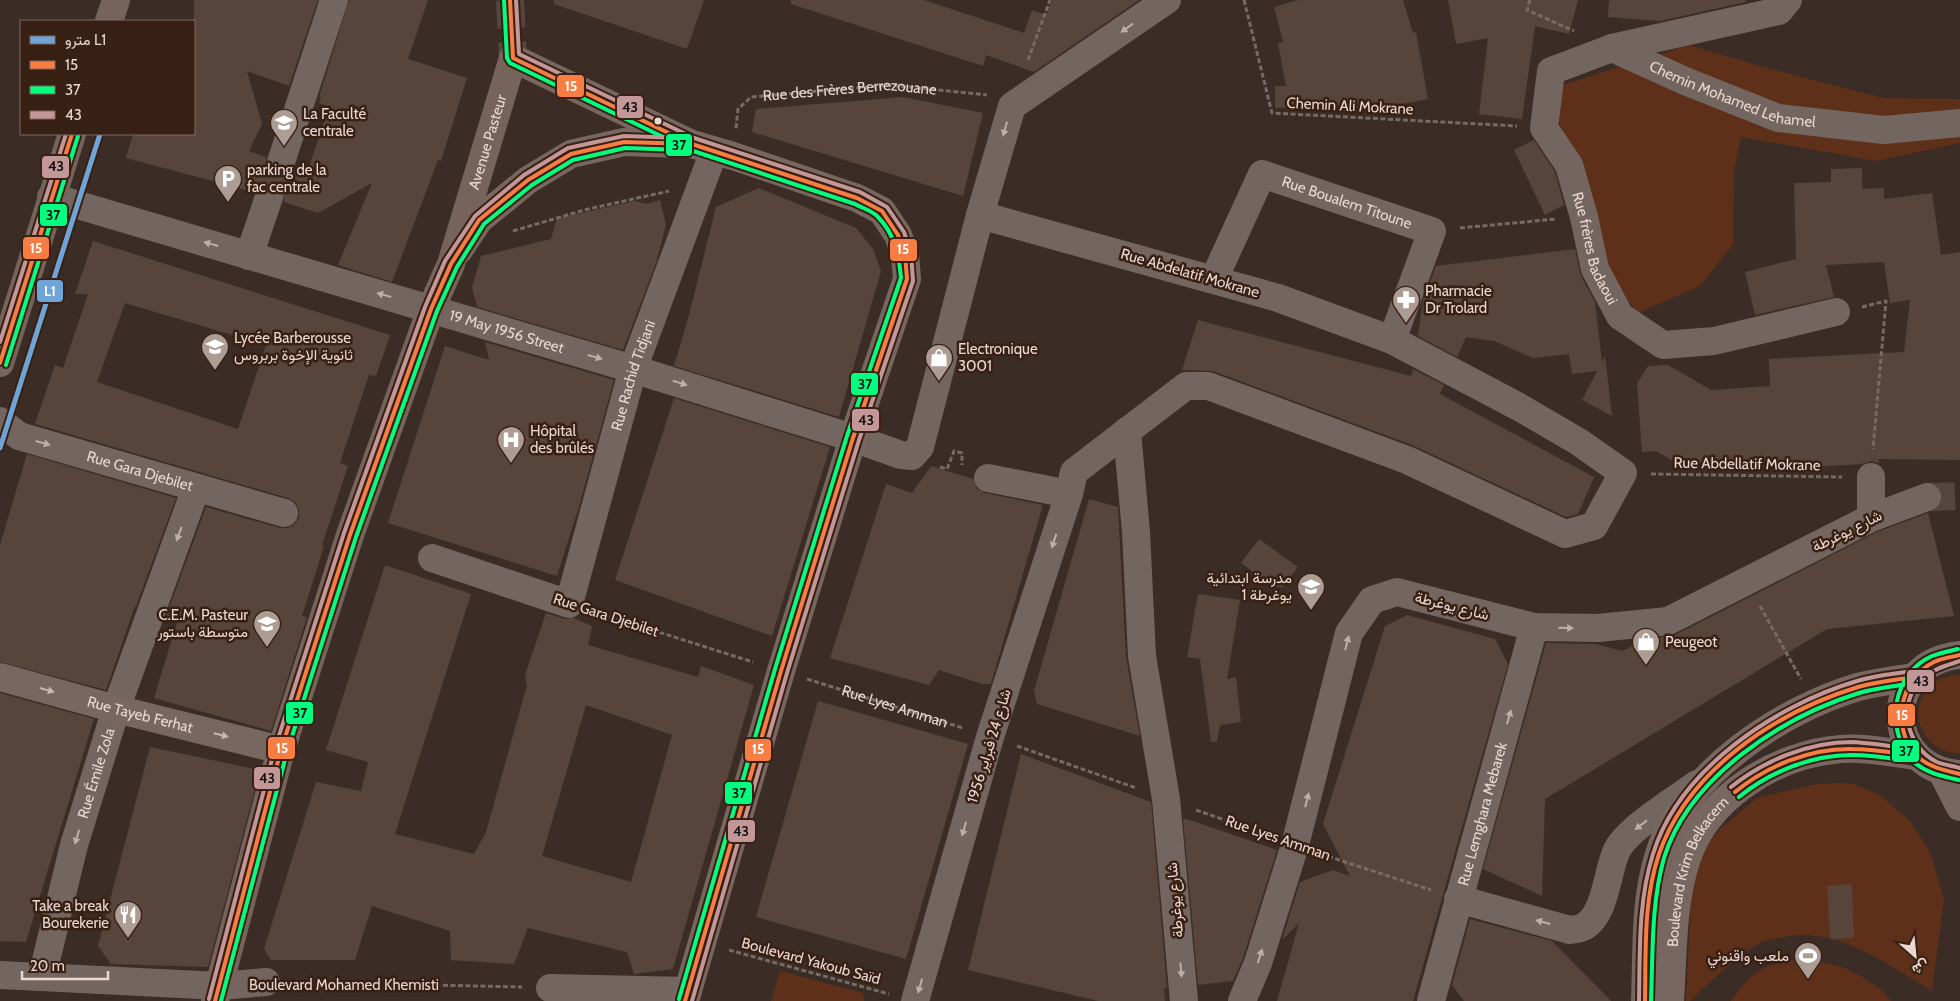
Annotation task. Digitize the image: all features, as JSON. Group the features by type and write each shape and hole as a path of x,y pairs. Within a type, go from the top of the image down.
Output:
{"main road":[{"path":"109,20 116,0"},
{"name":"Avenue Pasteur","path":"218,994 281,750 350,535 431,309 451,264 513,58 713,150"},
{"path":"0,363 72,135"},
{"path":"451,264 479,220 528,180 571,154 624,142 713,150 857,198 882,211 898,235 905,254 907,279 853,438 781,671 687,996"},
{"path":"1960,655 1934,661 1923,668 1914,677 1905,692 1900,709 1901,726 1907,742 1917,756 1929,766 1951,773 1960,807"},
{"name":"Rue Tayeb Ferhat","path":"0,677 116,709 281,750"},
{"name":"Boulevard Krim Belkacem","path":"1645,1001 1652,883 1659,854 1670,828 1685,802 1709,776 1739,750 1770,728 1813,703 1857,687 1914,677"},
{"name":"Boulevard Krim Belkacem","path":"1670,1001 1679,888 1686,860 1698,834 1714,811 1738,789 1770,769 1800,757 1841,749 1876,750 1917,756"}],"street":[{"path":"281,162 334,0"},
{"path":"980,215 1012,106 1167,0"},
{"path":"1544,128 1551,71 1612,48 1779,11 1788,0"},
{"name":"Chemin Mohamed Lehamel","path":"1612,48 1685,81 1778,118 1884,130 1960,123"},
{"name":"Rue frères Badaoui","path":"1544,128 1569,166 1584,217 1595,268 1620,316 1663,345 1714,342 1836,312"},
{"name":"Rue Rachid Tidjani","path":"569,604 633,369 713,150"},
{"name":"Rue Boualem Titoune","path":"1214,279 1262,174 1432,231 1392,340"},
{"name":"19 May 1956 Street","path":"51,197 633,369 853,438 901,456 912,456 920,446 980,215"},
{"path":"249,256 269,197"},
{"name":"Rue Abdelatif Mokrane","path":"980,215 1278,298 1392,340 1519,407 1578,442 1623,473"},
{"path":"988,478 1071,483 1127,431 1186,386 1208,386 1407,460 1565,534 1594,526 1623,473"},
{"name":"Rue Gara Djebilet","path":"0,421 19,436 284,513"},
{"name":"شارع يوغرطة","path":"1127,431 1136,532 1142,656 1166,800 1184,1001"},
{"path":"1871,477 1871,518"},
{"name":"شارع 24 فبراير 1956","path":"905,998 1071,483"},
{"name":"Rue Émile Zola","path":"42,977 74,845 116,709 196,488"},
{"name":"شارع يوغرطة","path":"1242,1001 1258,963 1295,845 1349,633 1372,600 1397,592 1534,627 1598,628 1668,621 1871,518 1927,497"},
{"name":"Rue Gara Djebilet","path":"432,558 569,604"},
{"name":"Rue Lemghara Mebarek","path":"1431,1001 1534,627"},
{"path":"1458,899 1570,930 1583,928 1592,921 1598,911 1618,848 1627,837 1709,776"},
{"name":"Boulevard Mohamed Khemisti","path":"0,975 42,977 218,994 266,982"},
{"path":"550,988 687,996"}],"path":[{"path":"1028,62 1050,0"},
{"name":"Chemin Ali Mokrane","path":"1244,0 1272,113 1544,128"},
{"path":"1530,0 1527,10 1612,48"},
{"name":"Rue des Frères Berrezouane","path":"713,150 738,109 751,97 888,85 985,94 1012,106"},
{"path":"509,232 656,193 701,187"},
{"path":"1432,231 1584,217"},
{"path":"1836,312 1886,302 1871,477"},
{"path":"940,461 940,468 947,469 954,451 962,453 962,472"},
{"name":"Rue Abdellatif Mokrane","path":"1623,473 1871,477"},
{"name":"Rue Gara Djebilet","path":"569,604 781,671"},
{"path":"1776,635 1787,652 1813,703"},
{"name":"Rue Lyes Amman","path":"781,671 990,737 1295,845 1458,899"},
{"name":"Boulevard Yakoub Saïd","path":"702,943 905,998"},
{"name":"Boulevard Mohamed Khemisti","path":"266,982 550,988"}],"shaded area":[{"path":"1689,45 1767,68 1883,98 1960,99 1960,143 1876,161 1741,137 1734,171 1733,244 1700,286 1638,313 1598,263 1591,194 1553,108 1563,85"},
{"path":"1960,675 1960,753 1947,752 1936,747 1928,739 1922,729 1919,706 1923,694 1932,684 1938,680"},
{"path":"1850,783 1880,795 1910,821 1930,852 1944,899 1932,991 1859,949 1840,941 1800,935 1764,941 1751,948 1690,1001 1686,1001 1693,859 1722,827 1757,798 1816,784"},
{"name":"ملعب واقنوني","path":"1785,960 1820,962 1851,971 1885,993 1891,1001 1731,1001 1743,985 1754,975 1767,967"},
{"path":"780,971 863,993 864,1001 771,1001"}],"building":[{"path":"194,0 318,0 289,86 247,71 262,124 249,151 266,157 266,165 269,172 276,177 284,177 291,174 296,166 308,170 329,107 319,103 321,97 319,97 349,0 428,0 408,59 467,78 441,161 438,160 392,282 338,265 372,183 318,213 284,202 284,194 281,187 274,182 265,182 259,185 254,192 126,158 133,135 195,135"},
{"path":"554,0 704,0 687,49 554,4"},
{"path":"791,0 924,0 1024,33 1032,10 1046,15 1052,0 1139,0 1034,72 986,55 983,66 791,4"},
{"path":"1298,0 1403,0 1413,33 1416,32 1428,99 1356,113 1321,107 1275,108 1275,86 1286,86 1278,43 1283,42 1274,7"},
{"path":"1448,0 1578,0 1569,34 1535,26 1522,119 1479,114 1488,38 1456,44"},
{"path":"1609,0 1745,0 1746,2 1660,21 1608,17"},
{"path":"903,97 983,113 963,196 752,132 756,109"},
{"path":"1534,140 1555,172 1564,205 1545,215 1514,150"},
{"path":"1862,168 1862,189 1884,188 1884,199 1932,193 1941,255 1960,252 1960,460 1879,459 1879,463 1871,461 1862,464 1774,469 1774,459 1678,464 1656,451 1642,452 1637,384 1648,366 1668,365 1711,390 1770,386 1769,359 1904,352 1910,300 1890,303 1884,262 1826,265 1834,297 1755,315 1745,272 1796,259 1794,183 1831,182 1831,169"},
{"path":"759,188 856,228 873,249 881,271 839,417 674,366 716,207"},
{"path":"660,200 666,225 656,263 623,350 477,307 472,287 481,256 551,239 557,218 635,201 646,204"},
{"path":"93,241 390,335 376,376 369,375 340,463 348,466 322,545 324,546 302,616 307,617 271,731 154,698 178,619 166,616 206,507 280,528 287,528 294,525 299,518 299,510 296,503 288,498 35,424 55,365 63,368 88,294 75,294","holes":["125,303 266,345 238,429 97,382"]},
{"path":"1575,249 1581,276 1595,302 1602,362 1605,356 1612,416 1582,400 1597,371 1572,374 1569,354 1533,358 1494,341 1466,337 1457,357 1418,336 1423,300 1436,266"},
{"path":"1198,320 1411,376 1413,369 1444,385 1440,394 1594,477 1578,514 1566,517 1412,445 1213,371 1182,370"},
{"name":"Hôpital des brûlés","path":"485,342 614,380 580,503 557,576 388,523 445,346 489,360"},
{"path":"674,398 830,447 772,636 615,580"},
{"path":"27,454 176,498 135,606 106,690 0,662 0,545"},
{"path":"931,466 973,479 977,489 985,493 1043,505 991,684 982,684 939,670 929,685 830,658 886,484 912,493"},
{"path":"1089,499 1118,507 1126,657 1140,736 1037,704 1034,691"},
{"path":"1928,513 1954,616 1827,629 1545,799 1542,896 1483,869 1546,643 1596,644 1622,651 1647,639 1675,635 1877,532"},
{"path":"1259,539 1298,567 1283,587 1274,587 1241,563"},
{"path":"385,565 471,594 395,834 474,854 486,832 527,685 525,675 546,613 565,619 574,618 592,626 588,645 698,677 701,666 754,685 673,969 634,974 627,952 528,928 514,964 451,960 450,931 372,906 355,960 271,960 264,949 316,782 361,791 368,762 326,750","holes":["586,705 672,735 631,882 542,856"]},
{"path":"1198,594 1240,600 1227,679 1236,677 1241,722 1220,725 1217,742 1211,742 1200,659 1187,657"},
{"path":"1407,615 1495,639 1508,664 1413,1001 1277,1001 1299,923 1282,940 1300,882 1333,870 1350,876 1323,824 1385,626"},
{"path":"0,693 94,719 26,942 0,941"},
{"path":"818,701 968,744 906,959 756,917"},
{"path":"150,747 260,770 208,967 111,964 98,946"},
{"path":"1021,754 1151,802 1167,988 1164,988 1165,1001 1098,1001 968,970"},
{"path":"1183,819 1277,850 1243,958 1233,981 1198,985"},
{"path":"1852,884 1854,938 1830,939 1827,886"},
{"path":"1470,919 1552,941 1611,1001 1464,1001 1452,985"}],"tunnel":[{"path":"510,0 513,58"},
{"path":"269,197 281,162"},
{"path":"1927,497 1960,496"}],"metro line":[{"name":"L1","path":"0,448 100,135"}],"transit line":[{"name":"37","path":"504,0 507,58 510,63 690,150 855,204 870,211 884,224 892,238 899,262 901,278 847,436 775,669 679,999"},
{"name":"15","path":"510,0 513,58 681,139"},
{"name":"43","path":"516,0 519,54 694,138 860,192 887,207 904,232 911,253 913,281 859,440 787,673 692,1001"},
{"name":"43","path":"0,342 66,135"},
{"name":"15","path":"0,363 72,135"},
{"name":"37","path":"6,365 78,136"},
{"name":"43","path":"209,999 275,748 344,533 425,307 445,261 475,216 524,175 568,148 624,136 684,138"},
{"name":"15","path":"215,1001 281,750 350,535 431,309 451,264 479,220 528,180 571,154 624,142 692,144 857,198 882,211 898,235 905,254 907,279 853,438 781,671 685,1001"},
{"name":"37","path":"221,1001 287,752 356,537 437,311 457,267 484,224 532,185 573,160 625,148 684,150"},
{"name":"37","path":"1958,649 1932,656 1919,664 1901,687 1897,701 1896,716 1897,731 1902,745 1910,758 1926,770 1959,780"},
{"name":"15","path":"1960,655 1934,662 1913,679 1903,704 1902,717 1903,730 1915,754 1930,765 1960,774"},
{"name":"43","path":"1960,661 1935,670 1922,679 1914,689 1909,700 1907,712 1908,724 1918,746 1937,762 1960,768"},
{"name":"43","path":"1639,1001 1642,908 1648,872 1653,854 1666,823 1684,794 1708,768 1734,745 1764,724 1795,706 1826,692 1864,679 1913,671"},
{"name":"15","path":"1645,1001 1646,927 1654,872 1659,854 1673,824 1691,796 1713,771 1739,748 1796,712 1858,687 1914,677"},
{"name":"37","path":"1651,1001 1653,929 1660,875 1664,858 1676,829 1694,801 1716,777 1742,754 1770,734 1830,704 1859,693 1915,683"},
{"name":"43","path":"1731,787 1744,777 1773,761 1788,754 1820,745 1852,742 1918,750"},
{"name":"15","path":"1735,792 1775,767 1790,760 1820,752 1836,749 1860,749 1917,756"},
{"name":"37","path":"1739,797 1778,773 1821,758 1860,755 1916,762"}],"place":[{"name":"La Faculté centrale","path":"284,147"},
{"name":"parking de la fac centrale","path":"228,203"},
{"name":"Pharmacie Dr Trolard","path":"1406,324"},
{"name":"Lycée Barberousse ثانوية الإخوة بربروس","path":"215,371"},
{"name":"Electronique 3001","path":"939,382"},
{"name":"Hôpital des brûlés","path":"511,464"},
{"name":"مدرسة ابتدائية يوغرطة 1","path":"1311,611"},
{"name":"C.E.M. Pasteur متوسطة باستور","path":"267,648"},
{"name":"Peugeot","path":"1646,666"},
{"name":"Take a break Bourekerie","path":"128,939"},
{"name":"ملعب واقنوني","path":"1808,980"}]}
